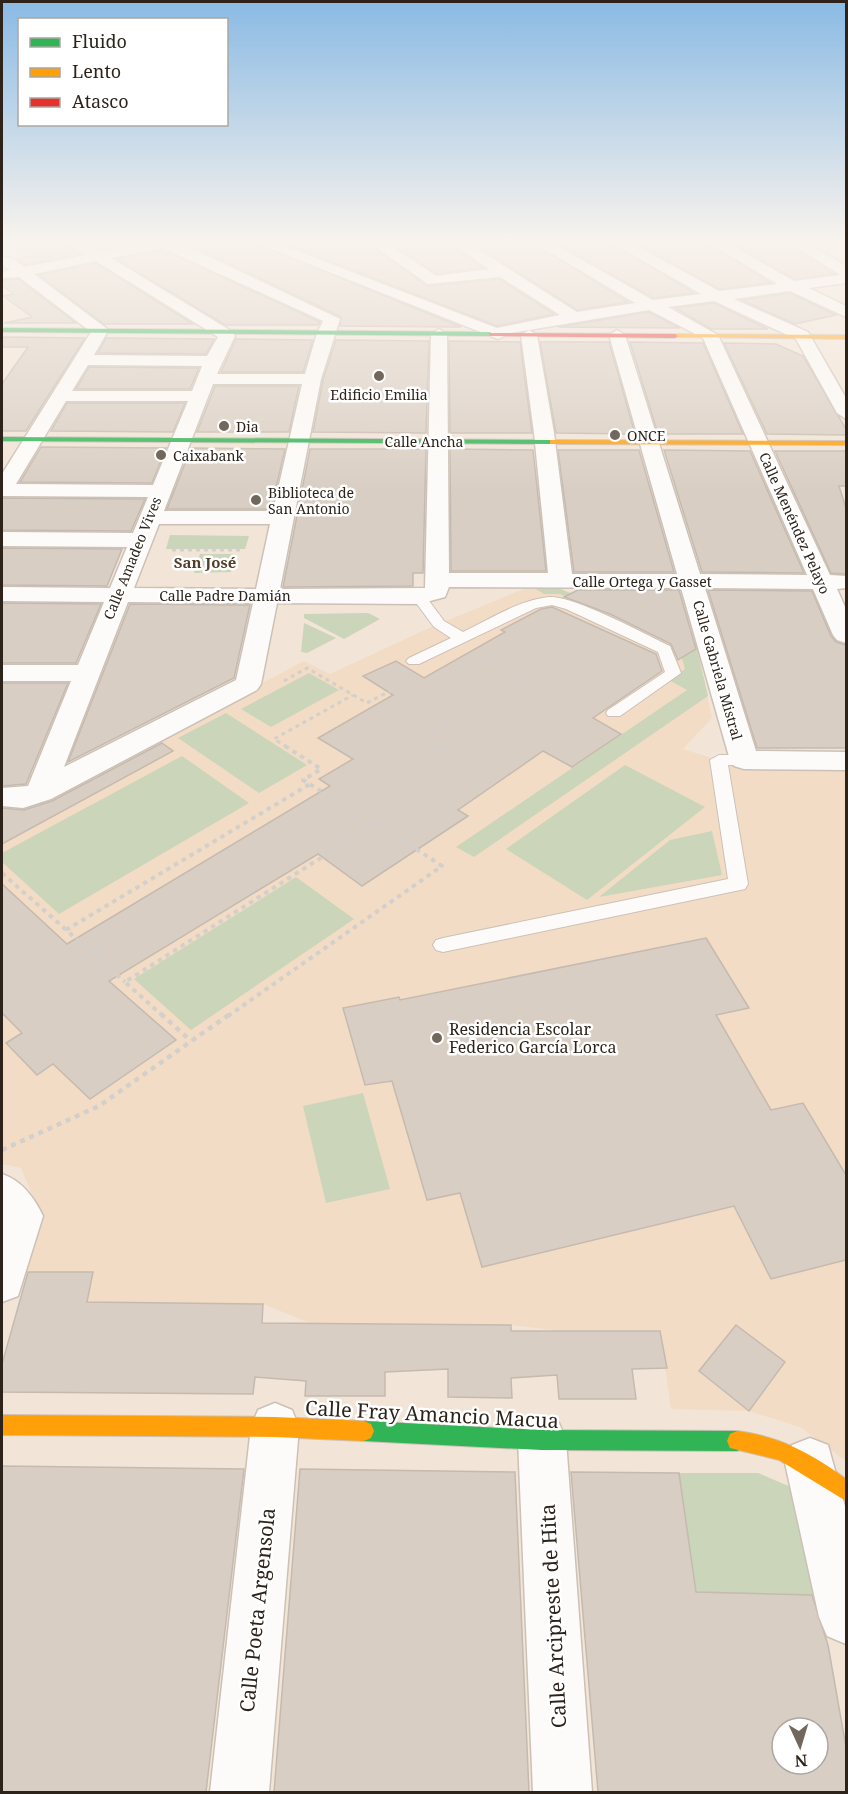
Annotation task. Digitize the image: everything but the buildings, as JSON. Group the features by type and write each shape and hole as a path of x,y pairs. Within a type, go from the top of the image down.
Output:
{"street":[{"path":"93,326 100,331"},
{"path":"210,326 219,331"},
{"path":"2,797 23,798 40,792 248,684 312,379 325,333 328,332 330,326"},
{"path":"477,326 498,334"},
{"path":"498,334 506,329 524,326"},
{"path":"692,326 710,335"},
{"path":"781,326 802,336 846,413"},
{"path":"2,330 846,337"},
{"path":"2,490 100,331"},
{"name":"Calle Amadeo Vives","path":"40,792 139,540 213,361 227,336 219,331"},
{"path":"419,597 437,592 439,334"},
{"path":"529,335 545,442 561,581"},
{"name":"Calle Gabriela Mistral","path":"617,335 744,760"},
{"name":"Calle Menéndez Pelayo","path":"710,335 846,635"},
{"path":"81,360 213,361"},
{"path":"59,396 312,379"},
{"name":"Calle Ancha","path":"2,439 846,443"},
{"path":"2,490 160,490"},
{"path":"149,517 284,518"},
{"path":"2,539 139,540"},
{"name":"Calle Ortega y Gasset","path":"437,580 846,582"},
{"name":"Calle Padre Damián","path":"2,594 419,597"},
{"path":"2,673 86,673"},
{"path":"744,760 846,761"},
{"path":"2,1192 22,1216 2,1281"},
{"name":"Calle Fray Amancio Macua","path":"2,1425 275,1427 542,1440 740,1441 778,1448 828,1477"},
{"name":"Calle Poeta Argensola","path":"238,1792 275,1427"},
{"name":"Calle Arcipreste de Hita","path":"542,1440 563,1792"},
{"path":"828,1477 846,1617"}],"lane":[{"path":"419,597 439,624 462,638"},
{"path":"414,661 532,605 552,601 571,606 665,649 673,672 614,713"},
{"path":"443,945 738,884 719,760 744,760"}],"path":[{"path":"663,486 778,486"},
{"path":"179,550 276,550"},
{"path":"462,638 477,652 547,688"},
{"path":"276,685 307,668 367,703 429,669 414,661"},
{"path":"496,692 523,676"},
{"path":"321,791 303,780 321,769 274,740 353,695"},
{"path":"445,752 420,737 469,708"},
{"path":"66,930 310,784"},
{"path":"2,1150 99,1106 442,866 376,823 125,982"},
{"path":"2,873 191,1041"},
{"path":"2,894 7,899"},
{"path":"91,953 117,936"}],"shaded area":[{"path":"531,586 553,586 696,644 712,718 683,749 751,770 846,771 846,1461 800,1427 749,1411 671,1409 660,1331 561,1331 511,1325 310,1323 263,1304 86,1302 93,1272 26,1272 41,1215 21,1168 2,1164 2,821 304,661 330,674 429,628"}],"green space":[{"path":"170,535 249,536 245,549 166,549"},
{"path":"200,554 236,554 231,572 194,573"},
{"path":"531,586 553,586 696,644 708,696 474,857 456,847 687,690 669,680 685,669 678,644 560,594 544,594"},
{"path":"368,613 380,619 344,639 304,618 304,614"},
{"path":"304,623 336,638 307,653 301,652"},
{"path":"309,673 339,690 271,727 241,709"},
{"path":"226,713 307,765 259,793 178,738"},
{"path":"182,756 249,803 59,914 2,862 2,853"},
{"path":"625,765 705,807 587,900 506,849"},
{"path":"712,831 722,875 599,897 670,840"},
{"path":"296,877 354,919 191,1030 134,979"},
{"path":"363,1093 390,1189 326,1203 303,1106"},
{"path":"679,1473 758,1473 791,1487 813,1595 696,1592"}],"traffic: fast":[{"path":"2,330 490,334"},
{"path":"2,439 553,442"},
{"path":"364,1431 542,1440 737,1441"}],"traffic: slow":[{"path":"675,336 846,337"},
{"path":"553,442 846,443"},
{"path":"2,1425 275,1427 364,1431"},
{"path":"737,1441 768,1446 782,1451 821,1473 846,1491"}],"traffic: jam":[{"path":"490,334 675,336"}],"place":[{"name":"Edificio Emilia","path":"379,376"},
{"name":"Dia","path":"224,426"},
{"name":"ONCE","path":"615,435"},
{"name":"Caixabank","path":"161,455"},
{"name":"Biblioteca de San Antonio","path":"256,500"},
{"name":"Residencia Escolar Federico García Lorca","path":"437,1038"}],"district":[{"name":"San José","path":"205,562"}]}
